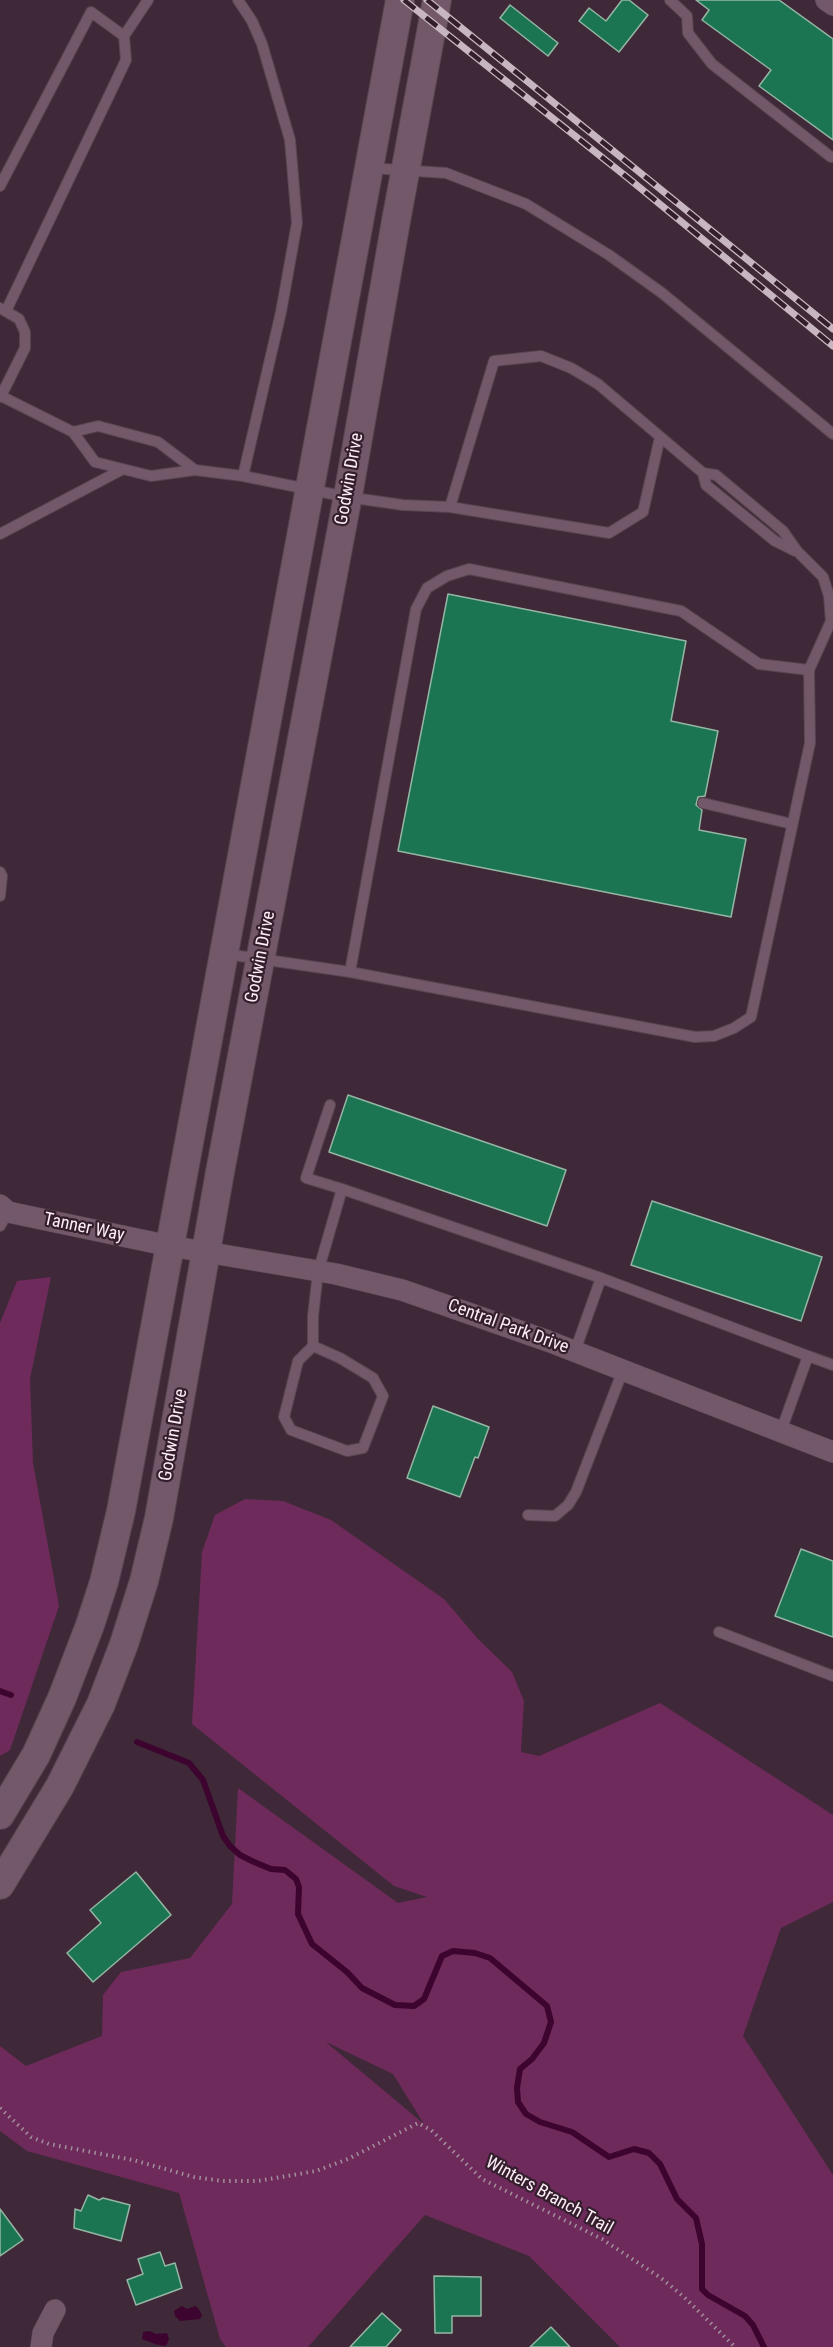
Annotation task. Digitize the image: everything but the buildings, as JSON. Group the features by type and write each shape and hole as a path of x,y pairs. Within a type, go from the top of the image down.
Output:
{"street":[{"name":"Godwin Drive","path":"0,1815 36,1755 62,1698 104,1582 121,1511 400,0"},
{"name":"Godwin Drive","path":"0,1885 73,1763 101,1704 124,1644 144,1581 159,1518 437,0"},
{"path":"826,0 833,5"},
{"name":"Tanner Way","path":"3,1214 170,1246"},
{"name":"Central Park Drive","path":"170,1246 318,1272 402,1290 575,1351 833,1452"},
{"path":"41,2347 43,2333 55,2310"}],"lane":[{"path":"148,0 124,36 126,60 3,310 19,319 25,332 25,348 0,396 73,432 95,462 151,476 195,470 243,476 347,498 403,505 450,507 609,533 644,512 660,437"},
{"path":"238,0 252,21 262,44 290,140 297,223 280,312 243,476"},
{"path":"670,0 687,16 688,33 712,64 831,156"},
{"path":"0,186 91,12 124,36"},
{"path":"369,167 405,172 446,173 526,204 609,255 735,351 833,434"},
{"path":"224,953 350,972 695,1037 714,1036 752,1017 810,743 809,670 831,621 830,604 823,577 796,552 775,541 706,485 703,473 598,384 571,368 541,356 494,361 450,507"},
{"path":"73,432 98,426 158,442 195,470"},
{"path":"0,534 123,469"},
{"path":"350,972 416,609 427,588 447,576 469,569 681,611 759,664 809,670"},
{"path":"703,803 792,824"},
{"path":"0,872 2,876 0,896"},
{"path":"330,1105 306,1178 601,1278 833,1365"},
{"path":"313,1346 340,1358 373,1378 383,1396 363,1448 347,1451 291,1430 284,1417 298,1361 313,1346 313,1316 318,1272 342,1189"},
{"path":"575,1351 601,1278"},
{"path":"781,1431 808,1356"},
{"path":"528,1515 555,1516 568,1505 576,1492 622,1370"},
{"path":"719,1632 833,1676"}],"path":[{"name":"Winters Branch Trail","path":"0,2108 31,2137 49,2144 133,2160 194,2177 223,2181 258,2181 316,2172 348,2159 418,2123 431,2130 482,2178 602,2239 661,2278 735,2347"}],"shaded area":[{"path":"51,1277 30,1379 33,1463 59,1606 10,1750 0,1756 0,1323 17,1281"},
{"path":"245,1499 283,1501 331,1520 444,1599 478,1639 512,1672 524,1701 521,1752 539,1756 660,1703 833,1815 833,1902 781,1928 743,2036 833,2175 833,2347 620,2347 529,2256 425,2215 308,2347 226,2347 220,2339 179,2193 27,2151 0,2131 0,2046 26,2066 102,2036 103,1995 121,1972 190,1958 232,1904 238,1788 398,1903 427,1897 394,1886 192,1724 202,1552 215,1515","holes":["326,2042 393,2074 424,2124"]},
{"path":"182,2306 187,2309 195,2306 198,2308 202,2315 200,2319 180,2321 174,2311"},
{"path":"150,2331 156,2334 167,2333 169,2339 167,2344 165,2346 155,2344 142,2339 143,2332"}],"waterway":[{"path":"0,1691 11,1695"},
{"path":"137,1742 189,1763 203,1780 223,1836 240,1855 271,1869 285,1870 296,1879 299,1887 298,1914 312,1944 347,1972 362,1988 395,2005 414,2006 424,1999 442,1956 453,1951 475,1953 490,1958 547,2006 551,2022 544,2043 532,2059 520,2069 517,2088 518,2102 526,2114 540,2122 572,2132 609,2157 634,2149 649,2153 660,2164 677,2199 696,2218 702,2244 702,2289 708,2295 745,2316 753,2325 764,2347"}],"railway":[{"path":"404,0 628,178 833,346"},
{"path":"427,0 833,329"}]}
